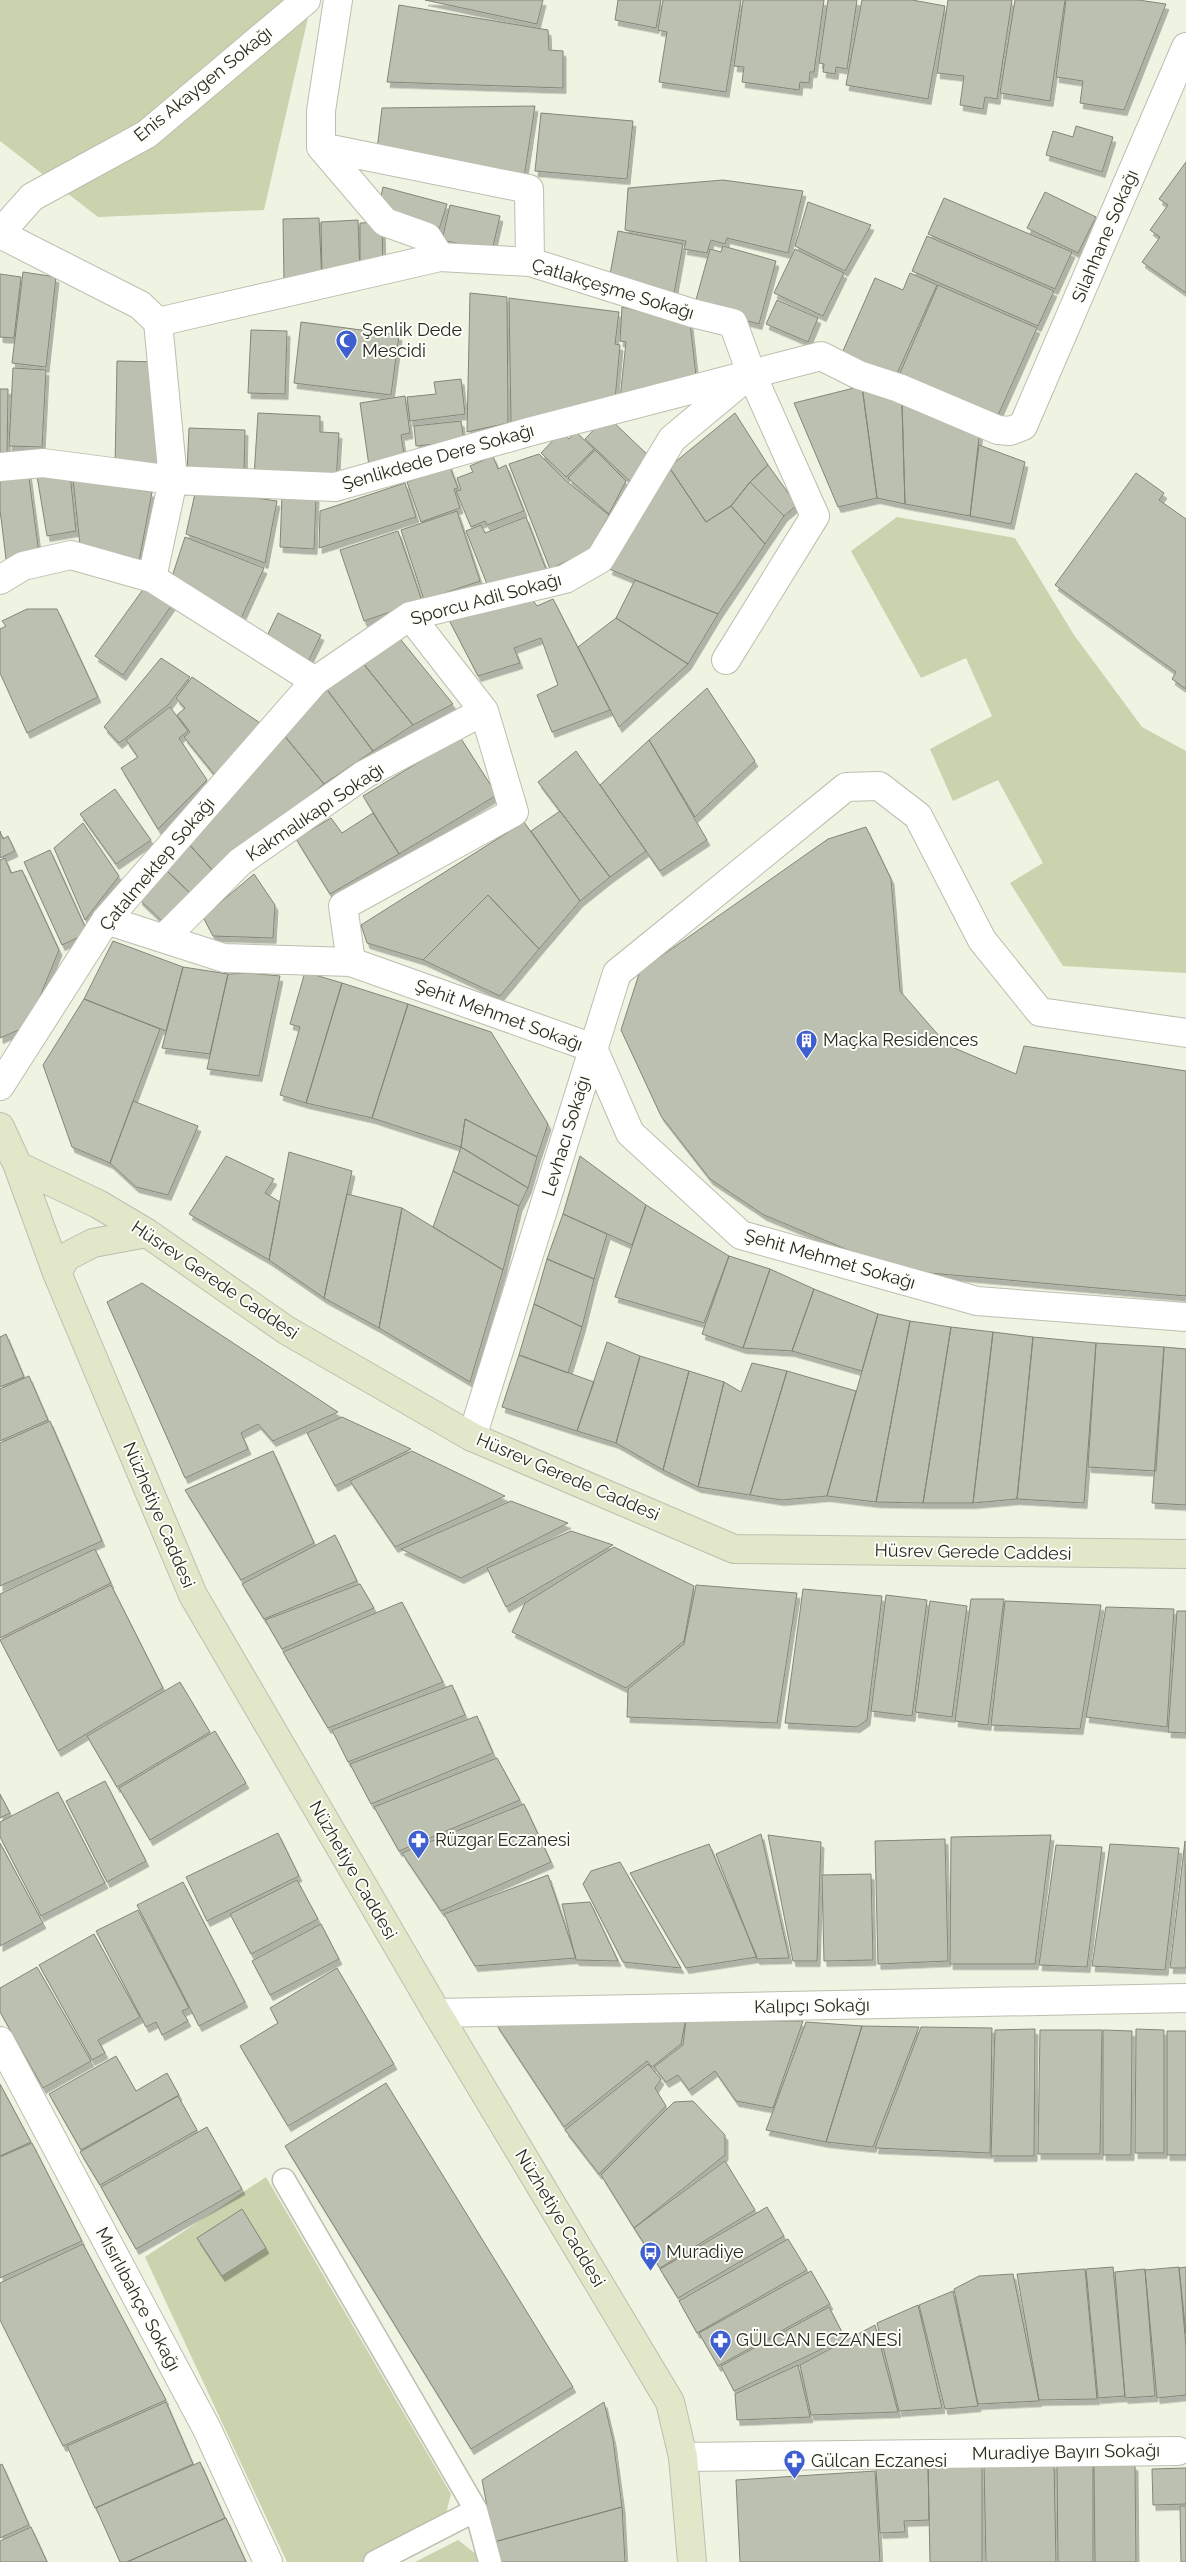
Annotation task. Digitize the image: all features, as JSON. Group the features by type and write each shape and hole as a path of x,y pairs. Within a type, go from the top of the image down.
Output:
{"street":[{"name":"Enis Akaygen Sokağı","path":"0,233 32,197 147,134 306,0"},
{"path":"338,0 321,111 321,147 385,222 427,237 440,257"},
{"name":"Silahhane Sokağı","path":"751,373 821,356 859,375 899,388 998,430 1010,431 1023,426 1186,47"},
{"path":"321,147 529,188 530,262"},
{"path":"0,233 140,305 158,322 173,480 152,578"},
{"name":"Çatlakçeşme Sokağı","path":"158,322 440,257 530,262 692,313 733,323 751,373"},
{"path":"726,660 815,516 751,373"},
{"name":"Şenlikdede Dere Sokağı","path":"0,467 43,463 173,480 335,487 751,373"},
{"name":"Sporcu Adil Sokağı","path":"316,681 410,616 565,579 600,560 672,439 751,373"},
{"path":"0,580 23,566 71,555 152,578 316,681"},
{"path":"351,962 343,906 514,812 484,711 410,616"},
{"name":"Çatalmektep Sokağı","path":"0,1086 106,920 316,681"},
{"name":"Kakmalıkapı Sokağı","path":"164,938 240,862 357,779 484,711"},
{"name":"Levhacı Sokağı","path":"472,1437 617,973 846,787 879,786 918,816 982,940 1040,1012 1186,1033"},
{"name":"Şehit Mehmet Sokağı","path":"106,920 224,958 351,962 593,1048 630,1133 741,1234 977,1301 1186,1317"},
{"name":"Nüzhetiye Caddesi","path":"0,1127 18,1166 57,1273 193,1595 438,2013 670,2402 683,2457 692,2562"},
{"name":"Hüsrev Gerede Caddesi","path":"18,1166 98,1204 147,1233 286,1330 472,1437 734,1549 1186,1554"},
{"path":"57,1273 66,1257 93,1243 147,1233"},
{"name":"Kalıpçı Sokağı","path":"438,2013 1186,1998"},
{"name":"Mısırlıbahçe Sokağı","path":"0,2041 207,2429 268,2562"},
{"name":"Muradiye Bayırı Sokağı","path":"683,2457 1178,2451"}],"lane":[{"path":"284,2180 476,2510 490,2562"},
{"path":"375,2562 476,2510"}],"green space":[{"path":"0,0 312,0 264,210 98,217 0,141"},
{"path":"897,517 1015,538 1074,635 1142,727 1186,751 1186,973 1063,966 1010,883 1043,863 998,780 953,801 930,749 992,716 966,658 921,678 851,551"},
{"path":"266,2177 451,2494 444,2521 366,2562 287,2562 145,2257"},
{"path":"458,2540 476,2554 477,2562 415,2562"}],"building":[{"path":"425,0 543,0 537,24"},
{"path":"618,0 661,0 656,28 615,20"},
{"path":"663,0 741,0 726,92 659,82 667,32 658,30"},
{"path":"743,0 824,0 814,72 810,72 809,83 800,82 799,90 742,82 744,67 734,66"},
{"path":"828,0 857,0 847,69 836,67 835,74 823,72 824,64 819,63"},
{"path":"862,0 912,0 945,6 928,99 846,85"},
{"path":"948,0 1012,0 997,99 985,97 983,109 960,105 964,76 937,73"},
{"path":"1015,0 1065,0 1050,101 1000,93"},
{"path":"1066,0 1138,0 1166,4 1124,110 1080,103 1083,81 1056,77"},
{"path":"399,5 548,30 549,50 563,51 563,88 387,82"},
{"path":"535,106 523,184 377,150 382,108"},
{"path":"541,113 633,121 627,179 535,171"},
{"path":"1076,126 1113,137 1102,172 1046,155 1053,131 1073,137"},
{"path":"1186,162 1186,293 1142,262 1160,237 1150,230 1168,205 1159,199"},
{"path":"723,180 803,191 788,253 727,238 725,244 711,240 707,253 684,249 686,241 625,230 628,188"},
{"path":"383,187 447,204 437,236 378,210"},
{"path":"1045,192 1096,217 1078,253 1027,228"},
{"path":"944,198 1072,252 1055,289 928,234"},
{"path":"808,202 871,225 845,271 795,246"},
{"path":"450,205 500,216 492,251 442,240"},
{"path":"319,218 322,281 284,282 283,219"},
{"path":"358,220 360,274 322,275 321,222"},
{"path":"382,222 383,269 360,269 360,223"},
{"path":"618,231 683,244 673,299 609,280"},
{"path":"927,236 1054,291 1038,326 912,271"},
{"path":"723,246 776,261 759,324 694,307 710,249 721,252"},
{"path":"795,249 844,273 823,316 774,293"},
{"path":"23,272 56,277 46,367 12,363"},
{"path":"910,273 937,285 895,378 839,360 875,278 903,290"},
{"path":"0,274 21,277 14,338 0,337"},
{"path":"938,285 1037,328 995,422 897,380"},
{"path":"470,293 507,297 508,423 467,432"},
{"path":"509,298 619,312 615,344 620,345 615,400 511,422"},
{"path":"777,300 818,318 808,342 766,324"},
{"path":"622,307 690,323 697,385 620,399 626,342 620,341"},
{"name":"Şenlik Dede Mescidi","path":"301,322 399,335 391,395 294,383"},
{"path":"251,330 287,331 285,394 248,393"},
{"path":"117,361 160,362 158,468 115,467"},
{"path":"13,368 46,370 42,447 9,446"},
{"path":"461,379 465,414 410,421 407,397 436,394 434,382"},
{"path":"862,386 902,404 905,504 877,498"},
{"path":"862,386 877,498 838,507 794,403"},
{"path":"0,389 8,389 7,457 0,457"},
{"path":"405,396 410,433 401,435 405,461 369,466 360,403"},
{"path":"902,404 980,429 970,516 905,504"},
{"path":"258,413 320,416 320,432 339,433 336,482 254,477"},
{"path":"735,413 768,465 750,482 731,506 706,522 669,467"},
{"path":"607,416 651,458 634,485 585,439"},
{"path":"461,421 464,441 416,446 414,426"},
{"path":"189,428 245,430 244,475 187,473"},
{"path":"562,431 569,439 576,432 594,449 566,477 541,453"},
{"path":"979,445 1025,462 1011,524 970,516"},
{"path":"595,450 626,481 609,514 568,478"},
{"path":"539,454 566,481 609,515 589,551 550,569 509,464"},
{"path":"493,456 498,469 506,465 524,511 487,525 485,521 471,527 456,491 461,490 457,478 473,472 470,466"},
{"path":"448,462 458,488 454,489 460,508 421,522 407,482 429,474"},
{"path":"768,465 797,505 784,516 750,482"},
{"path":"669,467 706,522 731,506 765,544 718,614 609,569"},
{"path":"28,470 39,554 6,559 0,510 0,474"},
{"path":"1136,473 1164,493 1159,500 1186,519 1186,689 1172,679 1176,672 1055,585"},
{"path":"70,474 76,531 47,536 37,476"},
{"path":"73,479 152,492 138,567 81,555"},
{"path":"750,482 784,516 765,544 731,506"},
{"path":"405,483 416,517 319,548 320,511"},
{"path":"196,489 277,501 265,563 186,534"},
{"path":"282,495 316,496 314,549 280,547"},
{"path":"457,511 480,581 424,600 401,530"},
{"path":"526,517 546,569 491,594 466,531 481,525 485,533"},
{"path":"398,531 422,601 364,621 340,550"},
{"path":"185,537 264,568 238,625 170,583"},
{"path":"635,580 718,614 688,664 616,618"},
{"path":"147,584 174,602 123,675 95,656"},
{"path":"528,593 537,606 553,599 610,710 552,732 537,695 558,685 541,638 514,648 520,663 478,676 448,618"},
{"path":"27,609 57,609 98,697 27,733 0,673 0,629 6,626 2,621"},
{"path":"278,613 321,635 308,662 265,640"},
{"path":"616,618 688,664 619,727 578,647"},
{"path":"397,635 453,704 413,725 362,662"},
{"path":"161,658 190,677 168,705 119,743 104,727"},
{"path":"362,662 413,725 373,751 325,687"},
{"path":"192,677 266,727 214,774 184,737 190,732 177,715 185,708 176,698"},
{"path":"325,687 373,751 324,784 283,734"},
{"path":"707,688 755,761 695,817 649,740"},
{"path":"170,707 188,731 179,738 207,780 158,829 121,768 138,757 126,740"},
{"path":"283,734 324,784 214,872 188,843"},
{"path":"460,737 497,795 399,854 363,796"},
{"path":"649,740 707,840 660,871 600,785"},
{"path":"576,751 646,851 610,877 538,782"},
{"path":"115,789 151,840 116,864 80,814"},
{"path":"560,811 610,877 580,901 531,831"},
{"path":"373,813 399,854 330,894 296,839 331,818 342,833"},
{"path":"524,822 580,901 539,949 488,895 423,960 367,943 361,925"},
{"path":"83,823 119,876 85,920 54,848"},
{"name":"Maçka Residences","path":"866,827 891,879 900,991 947,1045 1016,1074 1024,1046 1186,1071 1186,1296 896,1270 764,1215 710,1179 661,1116 621,1030 640,971 828,839"},
{"path":"0,831 3,839 8,836 15,851 0,858"},
{"path":"188,843 214,872 190,893 166,870"},
{"path":"50,850 88,933 62,945 24,862"},
{"path":"5,858 11,873 22,870 59,950 28,1026 0,1038 0,860"},
{"path":"166,870 190,893 163,922 139,899"},
{"path":"254,874 275,905 273,938 213,936 203,917"},
{"path":"488,895 539,949 500,996 423,960"},
{"path":"113,941 183,967 166,1031 84,999"},
{"path":"183,967 228,974 210,1054 162,1048"},
{"path":"305,972 342,983 306,1103 280,1095 300,1027 290,1024"},
{"path":"249,973 280,976 259,1076 207,1069 228,974"},
{"path":"342,983 408,1004 372,1118 306,1103"},
{"path":"84,999 160,1029 110,1163 72,1147 43,1065"},
{"path":"408,1004 491,1032 548,1124 537,1157 465,1119 461,1147 372,1118"},
{"path":"133,1101 198,1126 168,1195 136,1187 110,1163"},
{"path":"465,1119 537,1157 528,1188 461,1147"},
{"path":"461,1147 528,1188 519,1206 453,1171"},
{"path":"289,1152 352,1171 324,1298 269,1260"},
{"path":"226,1156 274,1179 265,1193 280,1202 269,1260 189,1214"},
{"path":"580,1156 646,1205 632,1245 563,1214"},
{"path":"453,1171 519,1206 503,1270 433,1227"},
{"path":"347,1194 402,1208 379,1328 324,1298"},
{"path":"646,1205 729,1256 704,1323 615,1297"},
{"path":"402,1208 503,1270 470,1382 379,1328"},
{"path":"563,1214 607,1234 594,1279 547,1259"},
{"path":"729,1256 770,1269 743,1348 702,1334"},
{"path":"547,1259 594,1279 582,1327 534,1304"},
{"path":"770,1269 814,1289 792,1351 743,1348"},
{"path":"142,1283 338,1412 273,1441 258,1424 241,1433 248,1449 185,1478 107,1302"},
{"path":"814,1289 878,1314 862,1371 792,1351"},
{"path":"534,1304 582,1327 568,1373 519,1355"},
{"path":"878,1314 910,1321 876,1502 827,1496"},
{"path":"910,1321 951,1327 923,1503 876,1502"},
{"path":"951,1327 993,1332 973,1503 923,1503"},
{"path":"993,1332 1033,1337 1017,1499 973,1503"},
{"path":"6,1334 24,1377 0,1387 0,1337"},
{"path":"1033,1337 1096,1343 1084,1503 1017,1499"},
{"path":"607,1342 640,1356 616,1443 577,1431"},
{"path":"1096,1343 1164,1347 1156,1471 1088,1467"},
{"path":"1164,1347 1186,1349 1186,1505 1152,1503"},
{"path":"519,1355 594,1382 577,1431 502,1407"},
{"path":"640,1356 689,1371 663,1470 616,1443"},
{"path":"752,1363 787,1371 750,1495 698,1487 724,1382 741,1392"},
{"path":"689,1371 724,1382 698,1487 663,1470"},
{"path":"787,1371 856,1391 827,1496 781,1500 750,1495"},
{"path":"29,1376 48,1420 0,1441 0,1389"},
{"path":"342,1417 411,1449 335,1486 307,1433"},
{"path":"50,1421 102,1541 0,1586 0,1443"},
{"path":"273,1451 314,1543 241,1580 185,1490"},
{"path":"412,1451 505,1496 395,1547 350,1481"},
{"path":"511,1501 568,1523 461,1578 401,1549"},
{"path":"571,1531 613,1545 506,1607 487,1568"},
{"path":"335,1535 357,1581 264,1619 242,1584"},
{"path":"614,1547 694,1586 684,1641 626,1688 512,1632 525,1603"},
{"path":"95,1549 111,1583 0,1638 0,1594"},
{"path":"360,1584 374,1608 282,1649 265,1620"},
{"path":"111,1585 163,1688 58,1751 0,1640"},
{"path":"696,1585 797,1593 777,1723 627,1717 628,1689 684,1644"},
{"path":"803,1589 882,1596 867,1720 857,1727 785,1723"},
{"path":"886,1595 927,1600 912,1716 871,1711"},
{"path":"971,1599 1004,1599 988,1725 955,1721"},
{"path":"930,1601 967,1606 952,1717 915,1712"},
{"path":"1005,1601 1101,1605 1080,1729 991,1725"},
{"path":"402,1602 443,1682 328,1728 283,1652"},
{"path":"1106,1607 1174,1609 1167,1727 1086,1717"},
{"path":"1177,1611 1186,1611 1186,1733 1168,1732"},
{"path":"180,1682 210,1732 117,1787 87,1736"},
{"path":"452,1685 465,1715 348,1762 332,1730"},
{"path":"477,1716 493,1753 371,1804 350,1764"},
{"path":"215,1731 246,1783 150,1840 119,1788"},
{"path":"497,1758 520,1800 399,1851 374,1807"},
{"path":"105,1781 146,1861 107,1882 66,1801"},
{"path":"58,1792 105,1883 41,1916 0,1837 0,1822"},
{"path":"0,1794 10,1813 0,1818"},
{"path":"524,1804 551,1862 441,1911 402,1853"},
{"path":"278,1833 299,1876 207,1921 186,1877"},
{"path":"761,1834 789,1958 757,1959 716,1854"},
{"path":"768,1835 821,1842 817,1961 793,1961"},
{"path":"1051,1835 1035,1964 950,1964 951,1837"},
{"path":"945,1839 948,1961 878,1964 875,1841"},
{"path":"1185,1841 1186,1968 1170,1968"},
{"path":"0,1843 43,1923 0,1946"},
{"path":"709,1844 757,1957 686,1968 630,1873"},
{"path":"1110,1844 1179,1848 1165,1970 1092,1966"},
{"path":"1056,1845 1102,1847 1087,1967 1039,1965"},
{"path":"620,1862 681,1968 623,1962 583,1884 591,1871"},
{"path":"871,1874 873,1960 824,1961 822,1875"},
{"path":"548,1875 576,1958 475,1966 444,1914"},
{"path":"297,1880 318,1919 251,1954 230,1914"},
{"path":"183,1882 245,2002 199,2026 137,1905"},
{"path":"590,1902 618,1961 576,1960 562,1904"},
{"path":"138,1910 189,2008 182,2011 188,2021 162,2035 156,2022 146,2027 96,1931"},
{"path":"321,1924 339,1959 270,1995 252,1961"},
{"path":"94,1934 140,2017 98,2040 105,2053 92,2060 39,1965"},
{"path":"37,1967 91,2061 43,2088 0,2012 0,1988"},
{"path":"337,1968 394,2064 288,2126 240,2046 278,2023 270,2008"},
{"path":"686,2018 681,2044 652,2067 647,2061 564,2127 496,2024"},
{"path":"686,2020 803,2021 773,2108 736,2101 715,2071 689,2090 678,2075 666,2082 654,2067 683,2045"},
{"path":"806,2022 862,2026 826,2142 766,2130"},
{"path":"862,2026 919,2027 873,2147 826,2142"},
{"path":"921,2027 992,2028 990,2153 875,2148"},
{"path":"1035,2029 1034,2156 991,2156 995,2030"},
{"path":"1136,2029 1164,2030 1164,2153 1135,2153"},
{"path":"1040,2030 1102,2030 1100,2154 1038,2154"},
{"path":"1103,2030 1132,2031 1131,2155 1103,2155"},
{"path":"1167,2031 1186,2031 1186,2155 1167,2155"},
{"path":"116,2056 136,2091 167,2073 179,2095 81,2150 49,2094"},
{"path":"648,2064 661,2079 655,2088 666,2106 599,2174 565,2130"},
{"path":"386,2083 573,2387 471,2449 285,2146"},
{"path":"0,2084 31,2142 0,2156"},
{"path":"178,2096 197,2130 100,2185 80,2152"},
{"path":"693,2101 725,2135 725,2155 634,2228 601,2175 674,2102"},
{"path":"207,2127 242,2189 136,2249 101,2187"},
{"path":"32,2143 82,2241 0,2278 0,2157"},
{"path":"725,2161 755,2210 660,2268 634,2228"},
{"path":"767,2207 784,2236 678,2298 660,2269"},
{"path":"242,2209 266,2248 222,2276 197,2238"},
{"path":"788,2239 807,2270 697,2333 679,2301"},
{"path":"83,2244 166,2400 63,2446 0,2320 0,2283"},
{"path":"1113,2267 1125,2396 1098,2398 1086,2269"},
{"path":"1179,2267 1186,2347 1186,2395 1157,2398 1145,2270"},
{"path":"1186,2267 1186,2334 1179,2268"},
{"path":"1085,2269 1097,2399 1039,2400 1017,2274"},
{"path":"1145,2269 1155,2396 1125,2398 1115,2272"},
{"path":"811,2271 830,2304 718,2366 699,2333"},
{"path":"1013,2274 1039,2401 978,2404 954,2289 979,2276"},
{"path":"953,2291 978,2406 945,2409 919,2305"},
{"path":"918,2305 942,2408 899,2411 877,2323"},
{"path":"829,2307 845,2338 734,2391 721,2366"},
{"path":"875,2325 898,2412 811,2415 800,2365"},
{"path":"798,2365 810,2417 737,2420 735,2394"},
{"path":"166,2402 193,2464 95,2508 67,2446"},
{"path":"604,2402 613,2440 622,2507 494,2542 482,2480"},
{"path":"200,2462 225,2518 127,2562 120,2562 96,2508"},
{"path":"928,2463 982,2463 982,2562 930,2562"},
{"path":"928,2463 929,2520 904,2521 905,2532 880,2533 876,2468"},
{"path":"1054,2463 1056,2562 986,2562 984,2464"},
{"path":"2,2464 29,2525 0,2538 0,2465"},
{"path":"1093,2464 1093,2562 1058,2562 1057,2465"},
{"path":"1094,2465 1135,2465 1136,2562 1095,2562"},
{"path":"1186,2468 1186,2504 1153,2505 1152,2469"},
{"path":"875,2471 880,2562 740,2562 736,2480"},
{"path":"1180,2506 1186,2506 1186,2562 1181,2562"},
{"path":"622,2507 625,2562 496,2562 494,2542"},
{"path":"226,2518 246,2562 127,2562"},
{"path":"31,2527 47,2562 0,2562 0,2541"}],"place":[{"name":"Şenlik Dede Mescidi","path":"346,359"},
{"name":"Maçka Residences","path":"807,1059"},
{"name":"Rüzgar Eczanesi","path":"419,1859"},
{"name":"Muradiye","path":"650,2271"},
{"name":"GÜLCAN ECZANESİ","path":"720,2359"},
{"name":"Gülcan Eczanesi","path":"795,2480"}]}
